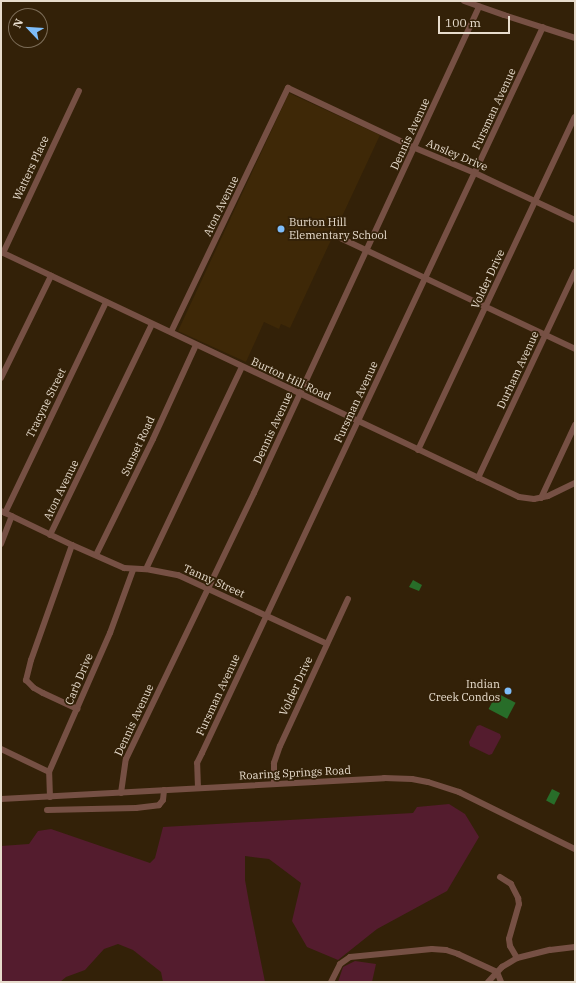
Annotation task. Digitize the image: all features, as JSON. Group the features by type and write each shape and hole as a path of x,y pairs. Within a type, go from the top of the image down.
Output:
{"street":[{"path":"464,1 575,38"},
{"name":"Dennis Avenue","path":"121,793 126,760 300,394 479,7"},
{"name":"Fursman Avenue","path":"198,788 197,763 543,27"},
{"name":"Ansley Drive","path":"288,88 415,148 475,173 575,220"},
{"name":"Aton Avenue","path":"171,332 288,88"},
{"name":"Watters Place","path":"2,253 79,91"},
{"name":"Volder Drive","path":"418,450 575,116"},
{"path":"334,235 575,349"},
{"name":"Burton Hill Road","path":"2,253 520,497 541,498 575,483"},
{"name":"Durham Avenue","path":"478,478 575,272"},
{"path":"1,378 51,276"},
{"name":"Tracyne Street","path":"3,512 106,302"},
{"name":"Aton Avenue","path":"50,535 152,324"},
{"name":"Sunset Road","path":"96,556 153,439 196,345"},
{"path":"146,569 242,366"},
{"path":"541,498 575,424"},
{"name":"Tanny Street","path":"3,512 96,556 133,570 146,569 178,575 327,644"},
{"path":"1,544 12,516"},
{"path":"72,545 30,660 26,680 34,688 43,693 77,708"},
{"name":"Carb Drive","path":"50,797 49,772 110,633 133,570"},
{"name":"Volder Drive","path":"274,784 274,763 280,746 348,599"},
{"path":"1,749 49,772"},
{"name":"Roaring Springs Road","path":"1,799 384,778 428,782 460,792 575,849"},
{"path":"47,810 136,808 159,805 163,800 164,790"},
{"path":"500,877 511,884 518,898 519,904 509,939 510,946 517,958"},
{"path":"488,982 497,972 517,958 550,950 575,947"},
{"path":"331,982 340,964 350,957 432,949 452,951 497,972 501,982"}],"shaded area":[{"name":"Burton Hill Elementary School","path":"289,93 380,135 290,328 281,324 279,329 264,322 246,362 178,331"},
{"path":"413,580 422,585 419,591 409,587"},
{"path":"497,693 516,703 507,719 489,709"},
{"path":"480,725 500,734 501,737 492,754 489,755 470,746 469,742 477,726"},
{"path":"552,789 560,793 554,805 546,801"},
{"path":"449,804 465,814 479,837 447,891 377,929 338,960 307,947 292,921 301,883 269,859 245,856 245,880 265,982 163,982 161,972 133,950 118,944 104,949 85,970 66,977 60,982 1,982 1,846 29,844 38,831 51,829 150,863 155,858 163,827 413,813 417,807"},
{"path":"355,961 376,964 372,982 338,982 343,967"}],"place":[{"name":"Burton Hill Elementary School","path":"281,229"},
{"name":"Indian Creek Condos","path":"508,691"}]}
